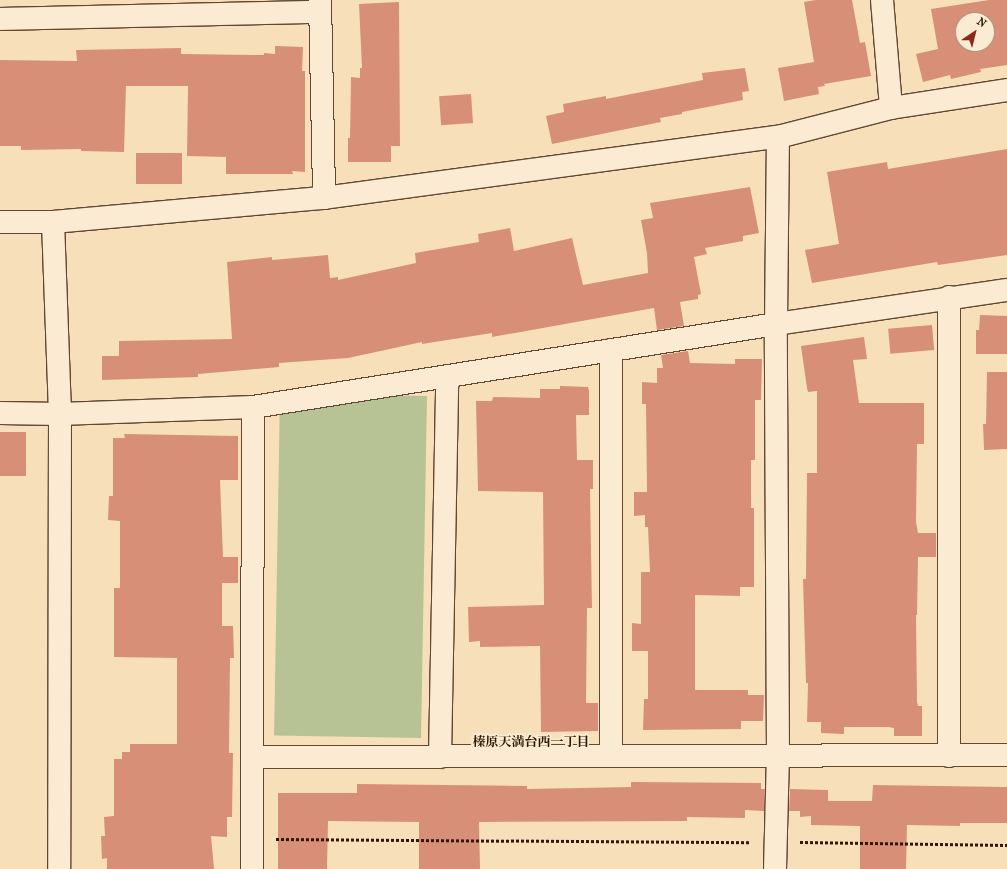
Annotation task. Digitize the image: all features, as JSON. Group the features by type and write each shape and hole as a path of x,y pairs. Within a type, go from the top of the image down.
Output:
{"street":[{"path":"882,0 891,108"},
{"path":"0,19 320,6 324,198"},
{"path":"0,222 53,222 324,198 778,136 891,108 1007,90"},
{"path":"775,869 778,755 776,324 778,136"},
{"path":"53,222 60,414 59,869"},
{"path":"0,413 60,414 253,407 949,297 1007,290"},
{"path":"949,297 949,756"},
{"path":"611,350 611,755"},
{"path":"440,757 447,377"},
{"path":"252,869 253,407"},
{"path":"252,757 1007,755"}],"path":[{"path":"252,839 1007,845"}],"green space":[{"path":"280,393 427,396 421,738 274,735"}],"building":[{"path":"816,0 852,0 860,43 865,42 871,76 824,84 825,86 818,87 819,94 784,101 778,68 814,62 804,2"},
{"path":"989,0 1007,0 1007,65 980,69 981,72 951,79 950,75 923,82 916,54 938,49 931,9"},
{"path":"399,2 400,146 391,146 391,162 348,162 351,77 360,78 360,68 362,68 359,4"},
{"path":"275,46 303,47 302,71 305,71 305,172 292,171 293,174 226,174 226,157 187,156 188,86 126,86 124,152 81,151 81,149 21,150 21,146 0,146 0,60 77,61 76,50 181,48 181,54 264,55 264,53 275,54"},
{"path":"745,68 749,91 742,92 743,100 682,112 682,114 660,118 661,122 552,144 546,116 564,112 563,104 606,96 606,99 703,80 702,73"},
{"path":"471,94 473,123 441,125 439,96"},
{"path":"1007,149 1007,255 938,265 937,262 812,283 805,250 839,244 827,172 887,162 888,169"},
{"path":"136,153 182,153 182,184 136,184"},
{"path":"750,187 759,233 743,236 743,241 705,248 707,254 694,257 701,294 698,295 698,299 680,302 684,326 657,330 654,308 492,337 492,333 422,344 422,342 348,358 279,363 279,367 198,374 198,377 102,380 102,356 119,356 119,341 232,339 227,262 272,257 272,260 328,255 330,278 338,277 338,280 416,263 415,253 479,242 478,234 510,228 514,251 572,238 583,285 648,273 647,253 641,220 653,218 650,203"},
{"path":"980,315 1007,316 1007,354 976,354 976,330 979,330"},
{"path":"932,325 934,350 890,354 888,329"},
{"path":"864,337 867,359 853,360 859,403 924,403 924,444 917,444 916,522 918,533 936,533 936,557 918,557 916,615 917,702 918,706 922,706 922,736 894,736 894,728 888,727 844,727 844,734 821,733 821,722 807,722 808,683 806,683 803,579 806,579 807,473 817,473 817,391 808,392 801,346"},
{"path":"688,351 690,363 735,364 735,359 762,359 761,400 755,400 755,460 751,460 751,508 754,508 754,587 740,587 740,596 695,595 695,690 748,690 748,695 764,695 763,721 741,721 741,729 643,730 644,699 648,699 648,651 632,651 632,623 641,624 641,572 650,572 648,527 645,527 645,515 634,516 634,492 647,492 646,404 642,404 642,382 657,383 657,368 663,368 661,355"},
{"path":"987,372 1007,372 1007,449 984,450 983,424 986,424"},
{"path":"560,386 588,387 589,391 589,415 576,415 577,460 593,460 593,489 590,489 592,608 587,608 586,703 598,703 598,731 541,732 540,646 480,647 480,641 469,642 468,607 544,605 543,492 478,491 476,401 492,401 493,397 540,398 540,389 560,389"},
{"path":"0,432 26,432 26,476 0,476"},
{"path":"124,434 238,436 238,480 220,480 223,557 238,557 238,583 222,583 222,626 233,626 234,658 230,658 229,753 233,753 232,817 227,817 227,837 211,836 214,869 107,869 107,858 102,859 101,836 105,836 104,817 114,816 114,759 122,759 122,752 130,752 130,744 177,744 177,658 114,657 114,588 120,588 120,521 108,520 109,496 113,496 113,438 125,438"},
{"path":"631,782 761,783 761,789 765,789 764,811 745,810 745,818 687,817 687,821 479,822 480,869 419,869 419,822 328,821 327,869 278,869 278,793 357,793 357,784 527,786 527,789 631,787"},
{"path":"873,785 1007,787 1007,823 960,823 960,826 907,825 906,869 860,869 860,826 811,825 811,816 800,817 800,811 789,811 790,789 828,790 828,801 872,801"}],"district":[{"name":"榛原天満台西一丁目","path":"531,742"}]}
